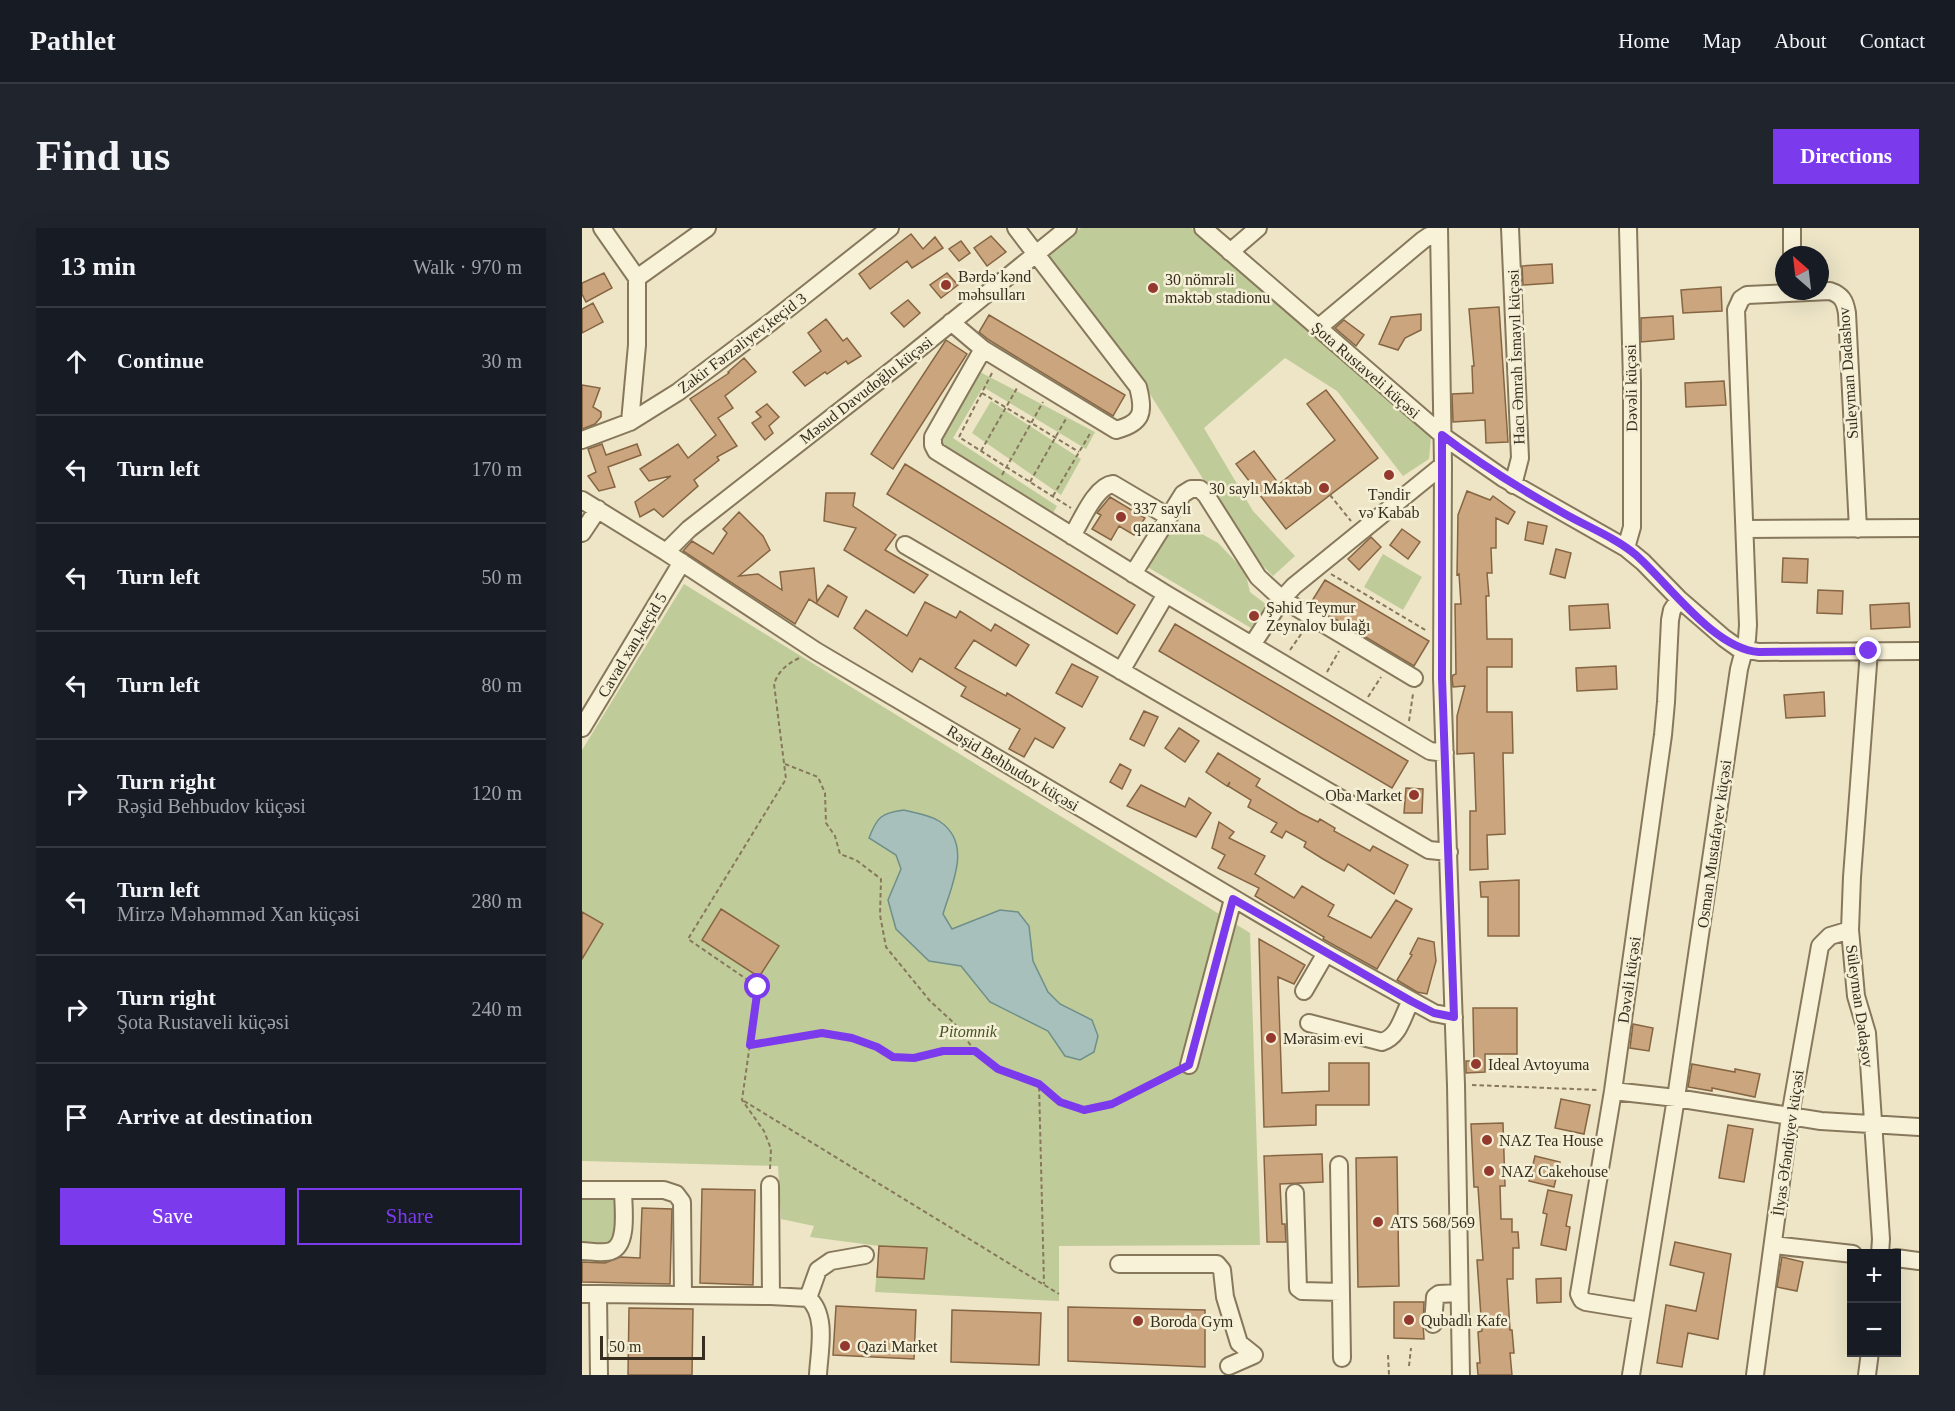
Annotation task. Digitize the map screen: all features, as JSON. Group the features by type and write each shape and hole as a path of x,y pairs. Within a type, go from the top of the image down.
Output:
{"street":[{"path":"602,228 637,278 637,345 630,422"},
{"path":"637,278 707,228"},
{"name":"Zakir Fərzəliyev,keçid 3","path":"582,440 630,422 678,392 890,228"},
{"path":"951,322 983,350 1116,430 1131,426 1140,416 1142,402 1138,387 1016,228"},
{"name":"Məsud Davudoğlu küçəsi","path":"666,552 689,530 1068,228"},
{"name":"Şota Rustaveli küçəsi","path":"1203,228 1442,435 1513,485 1626,548 1724,639 1744,650 1759,652 1919,651"},
{"path":"1230,252 1258,228"},
{"name":"Hacı Əmrah İsmayıl küçəsi","path":"1510,228 1520,458 1513,485"},
{"name":"Dəvəli küçəsi","path":"1626,548 1632,527 1632,382 1628,228"},
{"path":"1792,228 1792,246"},
{"path":"1318,328 1423,240 1439,231 1443,465 1442,678 1454,1017 1461,1375"},
{"name":"Suleyman Dadashov","path":"1829,291 1838,294 1845,301 1847,313 1858,529"},
{"name":"Suleyman Dadashov","path":"1736,310 1741,299 1747,295 1775,293"},
{"name":"Osman Mustafayev küçəsi","path":"1631,1375 1677,1098 1739,669 1748,625 1736,310"},
{"path":"983,350 933,437 936,451 1133,574 1430,751 1445,753"},
{"path":"1252,645 1282,599 1443,465"},
{"path":"1072,536 1100,490 1113,484 1169,517"},
{"path":"1133,574 1184,494 1191,489 1200,489 1258,577 1282,599 1414,678"},
{"name":"Rəşid Behbudov küçəsi","path":"582,500 682,562 816,651 1233,899 1411,1001 1434,1013 1454,1017"},
{"path":"582,533 598,509"},
{"path":"1745,529 1919,528"},
{"path":"905,545 1429,850 1449,852"},
{"name":"Cavad xan,keçid 5","path":"582,728 682,562"},
{"path":"1120,671 1166,594"},
{"name":"Dəvəli küçəsi","path":"1641,1311 1586,1302 1579,1294 1614,1091 1663,735 1670,620 1672,610 1679,599"},
{"name":"Süleyman Dadaşov","path":"1869,651 1850,930 1856,996 1867,1033 1880,1249"},
{"path":"1189,1065 1233,899"},
{"name":"İlyas Əfəndiyev küçəsi","path":"1755,1375 1790,1116 1820,946 1830,936 1850,930"},
{"path":"1304,991 1326,953"},
{"path":"1309,1023 1382,1042 1391,1039 1396,1034 1411,1001"},
{"path":"1614,1091 1677,1098 1790,1116 1872,1125 1919,1127"},
{"path":"1339,1165 1342,1358"},
{"path":"770,1185 771,1296"},
{"path":"582,1190 664,1190 676,1194 682,1202 683,1295"},
{"path":"582,1251 610,1251 619,1246 623,1238 623,1190"},
{"path":"1295,1193 1298,1288 1302,1291 1341,1292"},
{"path":"1773,1245 1847,1253"},
{"path":"808,1298 818,1270 831,1261 865,1255"},
{"path":"1901,1259 1919,1261"},
{"path":"1119,1264 1217,1264 1222,1270 1225,1298 1239,1343 1254,1355 1229,1366"},
{"path":"1433,1324 1435,1297 1439,1294 1460,1293"},
{"path":"599,1375 590,1294 808,1298 818,1310 820,1320 818,1375"},
{"path":"1867,1375 1869,1357"}],"path":[{"path":"999,360 959,437 1084,516"},
{"path":"981,451 1025,376"},
{"path":"994,488 1050,390"},
{"path":"982,393 1079,452"},
{"path":"1030,482 1074,405"},
{"path":"1053,496 1098,419"},
{"path":"1330,495 1360,532"},
{"path":"1318,567 1427,631"},
{"path":"1281,662 1313,616"},
{"path":"1319,685 1348,637"},
{"path":"770,1185 771,1149 764,1131 742,1100 758,987 688,939 786,779 774,684 779,672 788,664 816,651"},
{"path":"1361,710 1390,662"},
{"path":"1403,734 1409,720 1414,678"},
{"path":"785,764 818,777 825,793 826,824 835,836 840,854 856,860 881,879 880,915 886,947 930,1001 954,1023 975,1051 998,1069 1039,1084 1060,1102 1084,1110 1112,1104 1189,1065"},
{"path":"750,1045 822,1033 852,1038 877,1047 893,1057 914,1058 943,1051 975,1051"},
{"path":"1039,1084 1044,1284"},
{"path":"1469,1085 1614,1091"},
{"path":"742,1100 1059,1294"},
{"path":"1409,1366 1411,1348"},
{"path":"1388,1355 1389,1375"}],"green space":[{"path":"1081,228 1191,228 1431,437 1429,459 1403,476 1337,391 1285,358 1204,428 1253,511 1295,556 1273,576 1248,551 1145,386 1045,256"},
{"path":"980,372 1095,432 1086,449 983,387 953,438 1057,506 1053,513 939,445"},
{"path":"991,401 1081,459 1061,495 972,433"},
{"path":"1175,519 1218,543 1245,571 1250,592 1267,605 1251,628 1144,565"},
{"path":"1383,554 1422,577 1403,610 1364,587"},
{"name":"Pitomnik","path":"684,584 1250,933 1260,1245 1059,1246 1059,1301 875,1292 879,1246 810,1237 814,1226 781,1219 778,1166 582,1161 582,750"},
{"path":"582,1196 615,1196 613,1243 582,1243"}],"water":[{"path":"904,810 939,821 949,830 955,841 958,852 955,877 943,914 952,929 1000,910 1018,912 1029,926 1033,961 1048,992 1060,1004 1092,1020 1098,1036 1094,1052 1080,1060 1065,1056 1048,1031 990,1002 961,966 929,961 896,929 888,900 901,869 896,855 869,838 881,817"}],"building":[{"path":"911,234 923,249 935,237 943,248 912,268 907,261 870,289 859,274"},
{"path":"991,236 1006,252 987,266 974,248"},
{"path":"961,241 970,253 959,261 949,249"},
{"path":"1552,264 1553,283 1523,285 1522,266"},
{"path":"604,273 612,288 586,302 582,294 582,283"},
{"path":"947,273 958,285 941,298 930,285"},
{"path":"1721,287 1722,311 1683,313 1681,290"},
{"path":"908,300 920,313 904,327 891,313"},
{"path":"593,303 603,322 582,333 582,309"},
{"path":"1499,307 1508,442 1486,443 1485,420 1453,422 1452,394 1473,393 1472,366 1474,366 1469,309"},
{"path":"1421,314 1421,330 1405,338 1398,350 1379,344 1391,317"},
{"path":"989,315 1125,395 1113,416 979,332"},
{"path":"1673,316 1674,339 1641,342 1641,318"},
{"path":"826,319 843,341 847,338 861,356 848,364 846,361 827,374 825,372 805,386 793,372 821,351 808,333"},
{"path":"1344,320 1364,335 1356,346 1335,328"},
{"path":"946,340 967,354 893,469 871,454"},
{"path":"744,358 756,372 725,396 733,408 718,418 737,446 717,457 719,460 694,480 698,486 663,517 654,509 640,517 635,502 671,476 649,481 640,469 678,444 688,458 716,435 690,399 729,373"},
{"path":"1724,381 1726,405 1686,407 1685,383"},
{"path":"582,385 600,388 593,407 601,412 601,417 595,424 582,429"},
{"path":"1326,390 1378,458 1286,529 1236,464 1254,451 1279,484 1335,440 1307,404"},
{"path":"767,404 779,417 769,426 773,433 765,440 752,423 761,417 756,412"},
{"path":"602,444 606,455 637,444 641,455 608,467 615,487 599,491 588,476 596,472 588,449"},
{"path":"905,464 1135,605 1117,634 887,494"},
{"path":"1467,491 1490,500 1493,496 1515,512 1508,524 1496,518 1496,548 1491,548 1492,573 1487,573 1489,596 1486,596 1487,639 1512,639 1512,667 1487,667 1487,712 1512,712 1513,753 1503,753 1505,834 1487,835 1488,869 1470,870 1470,811 1476,811 1474,753 1457,754 1457,716 1465,686 1453,687 1452,678 1456,674 1455,604 1461,604 1459,574 1457,575 1458,515"},
{"path":"826,493 855,493 853,506 896,535 885,550 928,575 914,593 844,550 856,528 824,521"},
{"name":"337 saylı qazanxana","path":"1110,497 1145,518 1134,535 1119,526 1111,540 1092,529 1101,515 1097,513"},
{"path":"739,512 763,536 770,550 739,576 758,574 782,590 780,572 814,568 817,602 828,585 847,597 838,617 809,599 795,624 683,551 692,541 713,554 727,533 723,529"},
{"path":"1528,522 1547,526 1543,544 1525,540"},
{"path":"1402,529 1420,542 1408,559 1390,545"},
{"path":"1371,537 1381,547 1359,570 1348,559"},
{"path":"1556,549 1571,553 1565,578 1550,574"},
{"path":"1783,558 1808,559 1807,583 1782,582"},
{"path":"1325,580 1429,641 1414,666 1310,604"},
{"path":"1818,590 1843,591 1842,614 1817,613"},
{"path":"925,602 956,618 960,611 991,631 995,624 1029,645 1016,666 974,640 955,668 1006,696 1007,693 1065,728 1053,748 1035,738 1024,757 1009,749 1020,729 961,696 966,687 920,658 912,672 854,628 866,610 907,636"},
{"path":"1909,603 1910,627 1871,629 1870,605"},
{"path":"1608,604 1610,628 1570,630 1569,606"},
{"path":"1175,624 1408,761 1392,788 1159,651"},
{"path":"1072,664 1098,677 1082,707 1056,693"},
{"path":"1616,666 1617,689 1577,691 1576,668"},
{"path":"1824,692 1825,716 1786,718 1784,695"},
{"path":"1144,711 1158,717 1144,746 1130,739"},
{"path":"1179,728 1199,741 1185,762 1165,748"},
{"path":"1218,753 1260,779 1256,786 1300,813 1318,822 1320,819 1335,828 1334,831 1370,851 1373,846 1408,865 1394,894 1348,864 1344,871 1323,859 1304,847 1306,842 1286,831 1282,838 1271,832 1277,823 1248,807 1251,800 1228,786 1230,782 1227,786 1206,772"},
{"path":"1120,764 1131,770 1122,789 1110,782"},
{"path":"1141,785 1185,807 1189,798 1211,813 1196,837 1127,806"},
{"name":"Oba Market","path":"1406,788 1423,789 1422,813 1404,813"},
{"path":"1219,822 1234,832 1229,838 1265,856 1255,874 1294,898 1302,886 1334,905 1328,916 1371,938 1396,900 1412,909 1377,969 1323,939 1324,937 1255,896 1259,888 1218,868 1225,855 1212,848"},
{"path":"1519,880 1519,936 1488,936 1488,897 1481,897 1480,882"},
{"path":"721,909 779,946 759,977 702,940"},
{"path":"582,912 603,924 582,959"},
{"path":"1418,938 1434,942 1436,961 1427,994 1417,992 1397,980 1412,955 1410,954"},
{"name":"Mərasim evi","path":"1259,939 1305,965 1294,984 1278,977 1282,1093 1329,1091 1329,1063 1369,1063 1369,1105 1316,1105 1316,1125 1264,1127"},
{"path":"1473,1008 1517,1008 1517,1054 1485,1054 1485,1072 1466,1073 1466,1061 1474,1061"},
{"path":"1633,1024 1653,1028 1649,1051 1630,1048"},
{"path":"1692,1064 1760,1074 1755,1097 1712,1088 1712,1091 1688,1087"},
{"path":"1561,1099 1590,1105 1584,1134 1555,1128"},
{"path":"1503,1123 1505,1186 1500,1186 1501,1219 1512,1219 1512,1232 1518,1232 1519,1248 1513,1248 1513,1279 1507,1279 1510,1330 1512,1330 1514,1353 1510,1353 1512,1375 1478,1375 1477,1363 1480,1363 1478,1332 1482,1331 1477,1260 1483,1260 1478,1187 1474,1187 1471,1124"},
{"path":"1728,1125 1753,1129 1744,1182 1719,1178"},
{"path":"1322,1154 1323,1182 1280,1184 1282,1224 1285,1224 1286,1242 1267,1242 1264,1156"},
{"path":"1535,1156 1560,1162 1554,1187 1529,1181"},
{"name":"ATS 568/569","path":"1397,1157 1399,1286 1358,1287 1356,1158"},
{"path":"702,1189 755,1190 753,1285 700,1283"},
{"path":"1548,1190 1572,1195 1566,1226 1570,1227 1566,1250 1541,1245 1547,1214 1543,1213"},
{"path":"642,1208 672,1209 670,1284 582,1282 582,1262 605,1263 620,1257 640,1258"},
{"path":"1675,1242 1731,1254 1718,1339 1688,1333 1682,1367 1657,1363 1666,1305 1696,1311 1704,1273 1670,1265"},
{"path":"879,1246 927,1248 924,1279 877,1277"},
{"path":"1782,1257 1803,1262 1797,1291 1777,1287"},
{"path":"1561,1278 1561,1302 1537,1303 1536,1279"},
{"name":"Qubadlı Kafe","path":"1394,1302 1424,1302 1424,1339 1394,1338"},
{"path":"836,1306 916,1310 914,1359 833,1355"},
{"path":"1068,1307 1205,1310 1205,1367 1068,1361"},
{"path":"629,1308 693,1309 692,1375 628,1375"},
{"path":"952,1310 1041,1313 1039,1365 951,1362"}],"place":[{"name":"Bərdə kənd məhsulları","path":"946,285"},
{"name":"30 nömrəli məktəb stadionu","path":"1153,288"},
{"name":"Təndir və Kabab","path":"1389,475"},
{"name":"30 saylı Məktəb","path":"1324,488"},
{"name":"337 saylı qazanxana","path":"1121,517"},
{"name":"Şəhid Teymur Zeynalov bulağı","path":"1254,616"},
{"name":"Oba Market","path":"1414,795"},
{"name":"Mərasim evi","path":"1271,1038"},
{"name":"Ideal Avtoyuma","path":"1476,1064"},
{"name":"NAZ Tea House","path":"1487,1140"},
{"name":"NAZ Cakehouse","path":"1489,1171"},
{"name":"ATS 568/569","path":"1378,1222"},
{"name":"Qubadlı Kafe","path":"1409,1320"},
{"name":"Boroda Gym","path":"1138,1321"},
{"name":"Qazi Market","path":"845,1346"}],"route":[{"path":"758,987 750,1045 822,1033 852,1038 877,1047 893,1057 914,1058 943,1051 975,1051 998,1069 1039,1084 1060,1102 1084,1110 1112,1104 1189,1065 1233,899 1411,1001 1434,1013 1454,1017 1442,678 1442,435 1503,478 1635,554 1679,599 1732,645 1744,650 1759,652 1869,651"}]}
